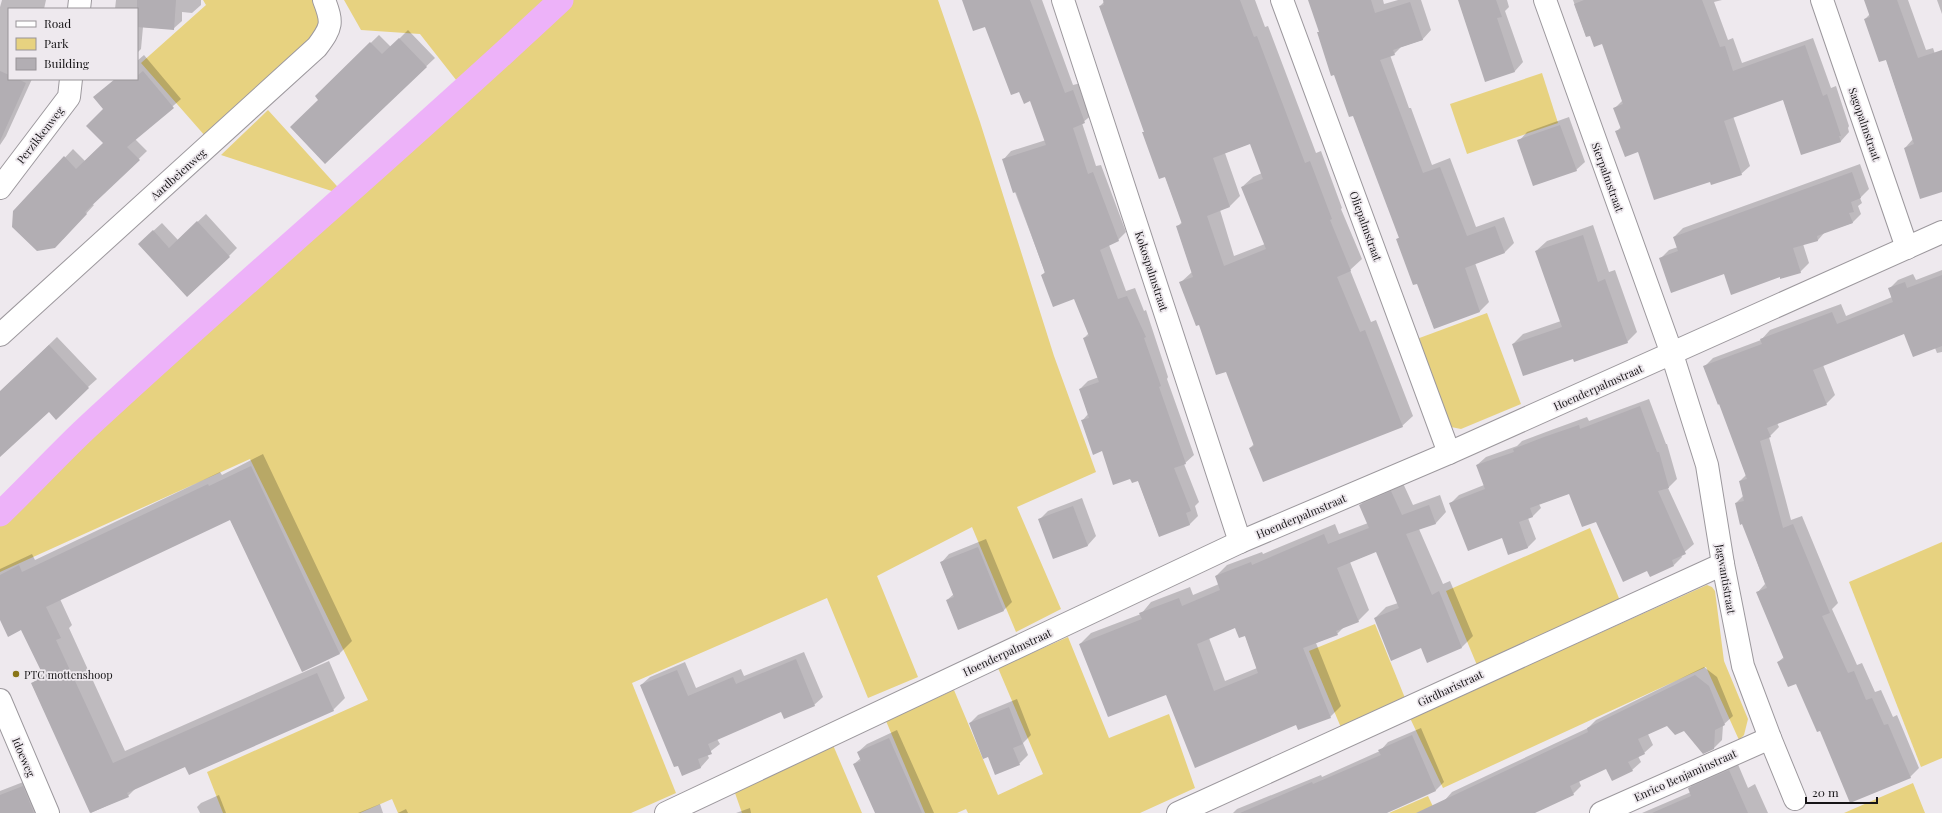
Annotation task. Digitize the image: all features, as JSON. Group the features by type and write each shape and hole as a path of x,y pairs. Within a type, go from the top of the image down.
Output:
{"street":[{"name":"Aardbeienweg","path":"0,336 317,47 329,31 330,16 324,0"},
{"name":"Kokospalmstraat","path":"1063,0 1240,542"},
{"name":"Oliepalmstraat","path":"1282,0 1450,453"},
{"name":"Sierpalmstraat","path":"1545,0 1672,354"},
{"name":"Sagopalmstraat","path":"1822,0 1907,248"},
{"name":"Perzikkenweg","path":"0,188 69,97 71,80"},
{"name":"Hoenderpalmstraat","path":"666,813 1240,542 1450,453 1942,232"},
{"name":"Jagwantistraat","path":"1672,354 1707,465 1723,564 1743,666 1770,738 1796,799"},
{"name":"Girdharistraat","path":"1178,813 1723,564"},
{"name":"Idoeweg","path":"0,700 48,813"},
{"name":"Enrico Benjaminstraat","path":"1601,813 1770,738"}],"green space":[{"path":"203,0 317,0 320,32 206,137 141,63 206,5"},
{"path":"344,0 938,0 980,122 1054,356 1096,472 1017,507 1061,609 1016,632 972,527 877,576 918,677 868,698 827,598 632,683 676,793 631,813 398,813 392,799 360,813 223,813 207,772 368,700 250,459 0,572 0,514 80,434 188,341 344,195 221,155 268,110 345,195 464,90 420,34 361,30"},
{"path":"1542,73 1558,123 1467,154 1450,104"},
{"path":"1487,313 1521,404 1461,429 1451,427 1444,421 1414,340"},
{"path":"1590,528 1623,608 1479,670 1446,591"},
{"path":"1942,542 1942,758 1921,767 1849,582"},
{"path":"1707,585 1712,587 1715,591 1724,661 1748,719 1744,735 1739,740 1706,667 1443,788 1410,718"},
{"path":"1375,624 1407,703 1342,730 1309,651"},
{"path":"1068,637 1109,738 1169,714 1195,788 1140,813 968,813 966,809 957,813 925,813 886,721 954,690 998,795 1043,774 998,668"},
{"path":"833,745 862,813 742,813 735,793"},
{"path":"1913,783 1925,813 1844,813"},
{"path":"1428,796 1436,813 1389,813"}],"building":[{"path":"137,0 176,0 174,30 138,27"},
{"path":"962,0 1030,0 1065,93 1073,90 1085,123 1073,128 1088,174 1093,172 1119,241 1100,250 1118,299 1127,296 1146,337 1144,338 1161,386 1159,387 1186,464 1174,468 1191,511 1186,513 1190,525 1159,537 1138,481 1132,483 1130,479 1113,485 1102,451 1093,455 1081,420 1089,418 1079,389 1099,382 1083,338 1089,336 1074,299 1053,307 1041,275 1045,273 1016,192 1013,193 1002,159 1046,145 1030,101 1024,104 1019,92 1011,95 985,27 973,31"},
{"path":"1103,0 1240,0 1254,37 1257,36 1305,163 1310,161 1332,219 1330,220 1351,271 1337,277 1360,332 1365,330 1403,427 1263,482 1249,448 1254,446 1226,372 1216,375 1199,325 1196,326 1179,282 1193,277 1176,226 1182,224 1165,177 1159,179 1142,132 1144,132 1099,6 1104,5","holes":["1250,144 1263,179 1241,187 1266,249 1224,266 1207,216 1230,207 1213,158"]},
{"path":"1308,0 1371,0 1375,13 1410,2 1423,40 1393,50 1395,55 1380,60 1423,173 1440,167 1467,236 1495,226 1505,253 1465,268 1480,312 1434,329 1417,284 1413,285 1396,239 1399,238 1353,116 1349,117 1334,75 1331,76 1317,32 1319,32"},
{"path":"1458,0 1496,0 1502,17 1497,18 1515,72 1485,82"},
{"path":"1584,0 1702,0 1720,47 1725,46 1733,71 1805,45 1823,96 1827,94 1841,136 1839,136 1841,142 1801,155 1783,100 1724,121 1742,175 1711,185 1710,182 1654,200 1638,152 1625,157 1615,131 1621,129 1613,108 1623,104 1602,44 1594,47 1590,36 1586,37 1574,4"},
{"path":"1864,0 1897,0 1918,58 1942,50 1942,192 1920,199 1904,148 1914,144 1886,60 1879,62 1864,19 1870,17"},
{"path":"399,38 427,67 325,164 290,127 318,100 315,96 370,42 382,54"},
{"path":"0,71 8,75 8,80 20,80 26,83 0,141"},
{"path":"143,71 174,108 127,147 140,160 85,212 87,214 55,248 37,251 12,227 13,211 64,156 76,169 103,143 86,126 103,109 93,97 114,80 138,80 138,75"},
{"path":"1560,125 1577,171 1533,186 1517,140"},
{"path":"1852,172 1861,198 1851,202 1854,212 1849,213 1853,223 1817,236 1818,241 1793,248 1801,273 1780,279 1780,277 1731,295 1724,274 1671,293 1659,258 1678,251 1673,237"},
{"path":"197,221 230,257 187,297 138,244 153,230 169,248"},
{"path":"1583,235 1598,282 1605,279 1628,343 1574,362 1573,359 1523,376 1512,344 1562,327 1535,251"},
{"path":"1942,275 1942,346 1913,357 1904,334 1813,370 1827,405 1767,428 1771,437 1760,441 1783,528 1793,524 1830,613 1822,616 1848,673 1854,671 1866,700 1872,698 1884,725 1888,724 1911,778 1850,803 1820,731 1817,732 1796,684 1788,687 1777,662 1784,659 1756,592 1767,588 1742,524 1740,525 1735,503 1744,501 1739,481 1747,479 1703,366 1762,344 1760,339 1832,312 1837,324 1893,302 1888,288 1905,282 1907,288"},
{"path":"49,345 89,388 56,420 49,412 0,457 0,391"},
{"path":"1640,406 1657,452 1659,452 1669,488 1658,491 1686,554 1672,560 1674,566 1650,577 1647,571 1623,582 1596,522 1582,527 1569,494 1530,508 1533,517 1519,522 1528,548 1508,555 1502,538 1468,551 1449,503 1485,489 1476,465 1514,452 1513,449 1544,437 1579,425 1580,429"},
{"path":"251,466 340,654 302,672 230,520 46,607 61,638 56,640 113,763 317,673 334,711 189,775 185,767 127,793 129,797 90,813 31,683 44,677 21,630 8,637 0,620 0,575 19,565 22,572 208,484 209,486"},
{"path":"1391,491 1402,515 1429,505 1436,524 1406,534 1432,595 1439,591 1462,648 1427,663 1421,648 1391,661 1374,618 1399,608 1376,552 1337,568 1359,622 1336,631 1338,635 1303,648 1331,718 1298,730 1296,725 1195,768 1166,695 1108,717 1079,644 1142,619 1139,613 1179,598 1182,606 1220,590 1215,576 1251,562 1252,565 1324,534 1328,544 1369,528 1359,505","holes":["1235,628 1239,638 1245,636 1258,673 1214,691 1197,644"]},
{"path":"1073,506 1088,546 1053,559 1038,519"},
{"path":"978,547 1004,611 958,630 946,600 954,597 940,562"},
{"path":"796,659 815,706 784,719 781,712 708,744 712,754 698,759 701,768 682,776 678,766 674,767 640,685 677,670 688,696 733,677 736,684"},
{"path":"1695,675 1709,686 1725,725 1715,730 1714,749 1703,754 1684,731 1675,735 1667,726 1638,739 1645,754 1628,762 1633,771 1612,781 1606,769 1570,786 1574,795 1535,813 1416,813 1588,732 1587,728"},
{"path":"1009,707 1023,744 1013,748 1020,765 995,775 988,757 983,759 969,723"},
{"path":"1412,735 1436,791 1387,813 1240,813 1312,782 1313,784 1381,755 1378,750"},
{"path":"889,738 922,813 875,813 853,764 861,761 857,752"},
{"path":"1729,770 1748,813 1652,813 1691,796 1688,788"},
{"path":"23,786 34,813 0,813 0,795"}],"waterway":[{"path":"0,514 81,433 141,378 442,109 561,0"}],"place":[{"name":"PTC mottenshoop","path":"16,674"}]}
